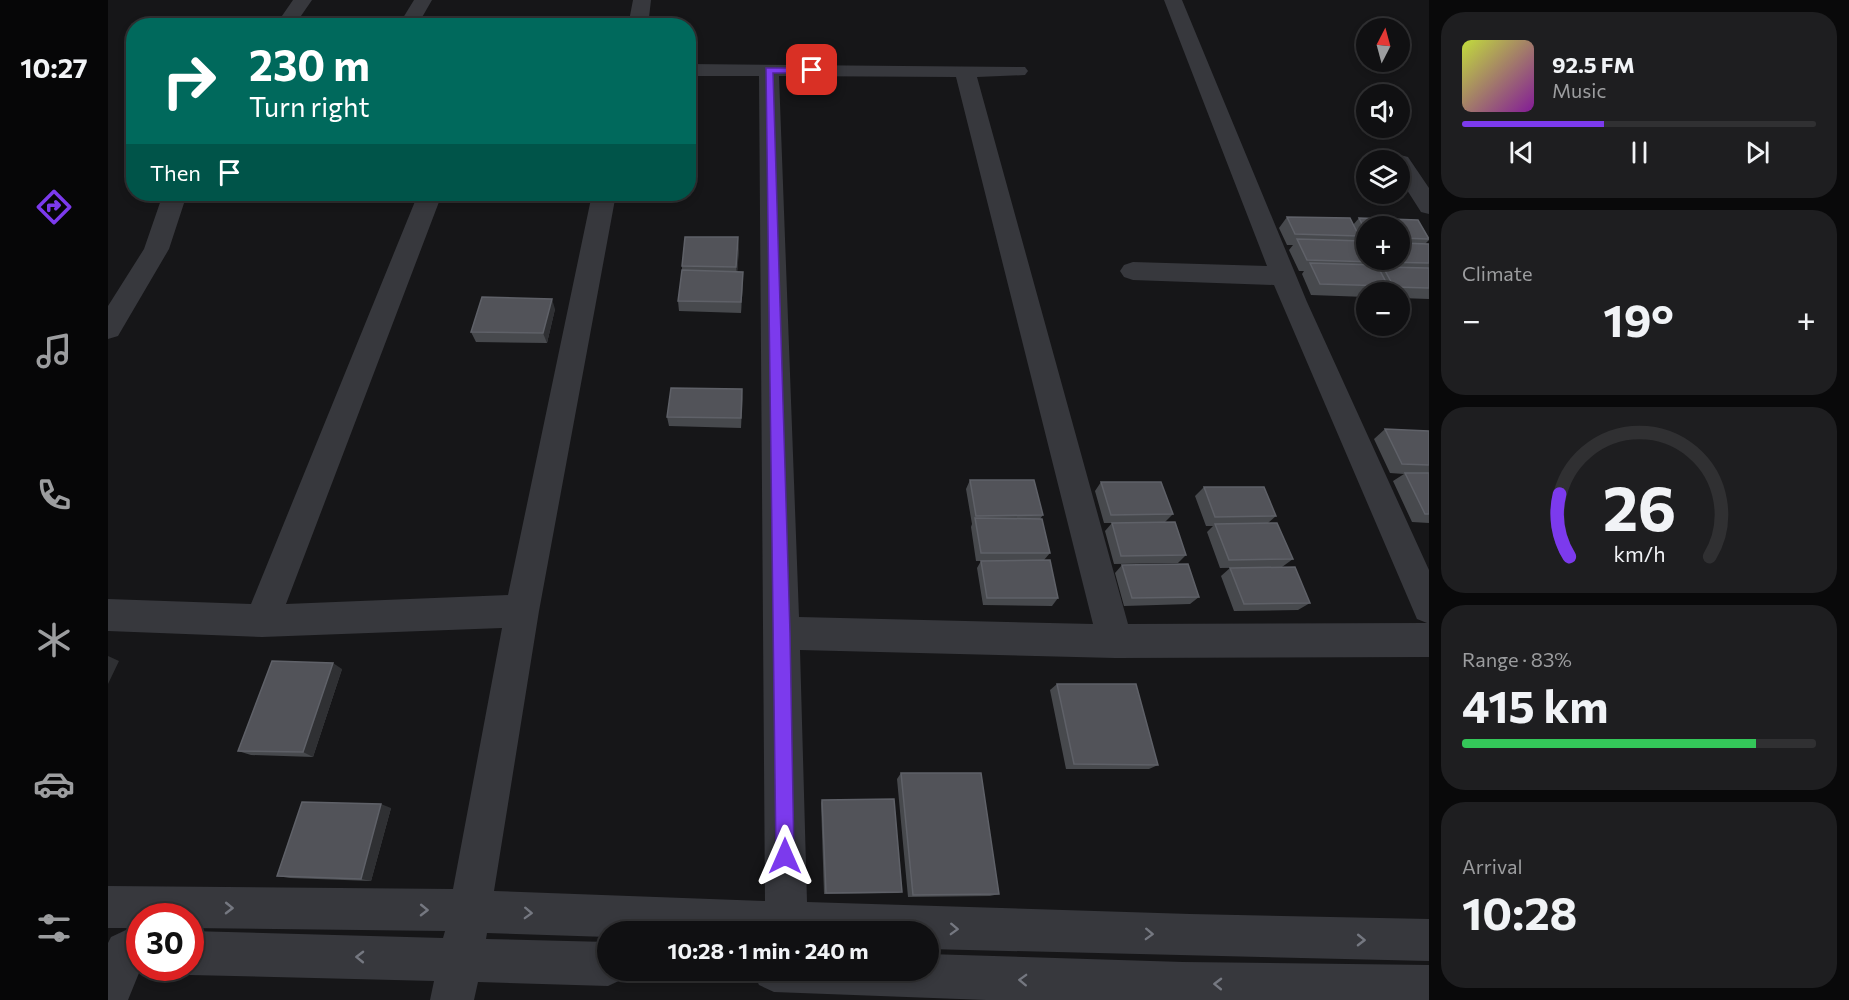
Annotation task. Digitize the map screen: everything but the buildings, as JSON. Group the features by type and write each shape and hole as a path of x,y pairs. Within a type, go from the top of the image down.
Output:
{"street":[{"path":"290,18 303,0"},
{"path":"412,18 423,0"},
{"path":"639,18 642,0"},
{"path":"1173,0 1284,276 1429,609"},
{"path":"696,70 1018,72"},
{"path":"769,70 786,921"},
{"path":"964,72 1115,640"},
{"path":"1410,177 1429,206"},
{"path":"108,329 156,249 173,201"},
{"path":"262,621 427,201"},
{"path":"452,1000 470,911 522,611 603,201"},
{"path":"1133,271 1284,276"},
{"path":"108,615 262,621 522,611"},
{"path":"782,633 1115,640 1429,640"},
{"path":"108,907 470,911 713,921"},
{"path":"939,928 1429,940"},
{"path":"1283,938 1299,993"},
{"path":"108,996 125,952"},
{"path":"204,953 597,964"},
{"path":"939,976 1299,993 1429,987"}],"route":[{"path":"785,856 769,70 812,70"}]}
